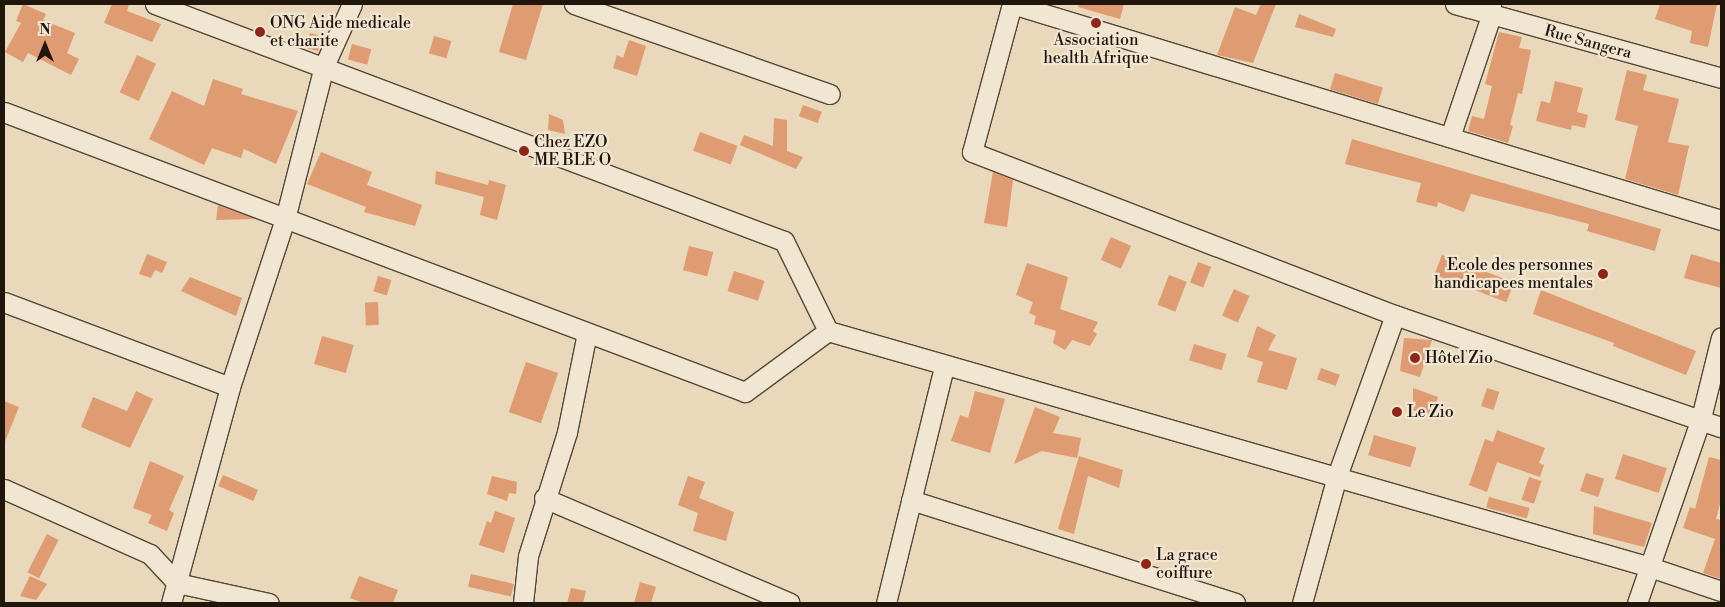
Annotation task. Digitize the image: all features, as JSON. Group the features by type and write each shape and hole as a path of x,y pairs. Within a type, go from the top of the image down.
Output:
{"street":[{"path":"155,4 324,66 784,241 828,332 1337,476 1650,567 1721,591"},
{"path":"171,603 230,387 285,219 324,66 352,4"},
{"path":"574,4 830,94"},
{"path":"1721,220 1012,4 972,152 1395,315 1701,418 1721,427"},
{"name":"Rue Sangera","path":"1455,4 1491,10 1721,78"},
{"path":"1450,138 1491,10"},
{"path":"4,112 745,392 828,332"},
{"path":"4,302 230,387"},
{"path":"1302,603 1337,476 1395,315"},
{"path":"523,603 528,556 544,498 568,432 587,333"},
{"path":"1637,603 1701,418 1721,337"},
{"path":"886,603 944,366"},
{"path":"4,490 150,554 178,583 269,603"},
{"path":"544,498 790,603"},
{"path":"911,500 1235,603"}],"building":[{"path":"23,4 46,14 43,20 75,33 67,53 79,59 71,75 28,53 23,62 5,52 21,23 16,21"},
{"path":"112,4 129,4 127,11 161,24 152,42 104,23"},
{"path":"513,4 543,4 526,60 499,52"},
{"path":"1079,4 1124,4 1120,19 1078,7"},
{"path":"1261,4 1276,4 1253,63 1217,55 1235,7 1256,15"},
{"path":"1660,4 1717,4 1708,47 1690,43 1692,31 1655,19"},
{"path":"1299,14 1336,29 1333,37 1295,27"},
{"path":"1499,32 1522,37 1519,48 1531,50 1522,94 1518,93 1510,125 1513,126 1508,143 1468,131 1472,116 1484,119 1492,86 1485,84"},
{"path":"310,33 325,37 318,51 306,48"},
{"path":"434,36 451,41 446,58 429,53"},
{"path":"629,40 646,46 637,76 613,68 617,55 623,58"},
{"path":"352,44 371,49 367,65 348,59"},
{"path":"137,55 156,64 139,101 120,92"},
{"path":"1627,70 1647,75 1643,90 1679,99 1668,142 1689,146 1678,195 1625,179 1638,126 1615,120"},
{"path":"1335,73 1383,88 1378,104 1330,89"},
{"path":"213,79 243,89 241,94 298,111 276,164 244,149 241,158 212,148 204,165 149,139 172,91 204,106"},
{"path":"1555,81 1583,88 1577,112 1588,115 1585,128 1572,125 1571,130 1536,121 1541,101 1550,103"},
{"path":"803,105 822,112 818,123 799,116"},
{"path":"549,114 563,120 565,134 548,130"},
{"path":"774,118 787,120 787,151 803,157 796,169 740,145 744,135 773,146"},
{"path":"700,132 738,146 731,164 693,151"},
{"path":"1352,139 1661,229 1655,251 1587,231 1589,224 1471,194 1464,212 1438,202 1437,207 1416,202 1421,183 1345,164"},
{"path":"321,152 372,172 367,185 422,205 415,226 364,212 366,207 307,184"},
{"path":"436,171 488,185 489,180 506,185 497,220 480,215 484,197 435,184"},
{"path":"993,172 1013,180 1007,227 984,223"},
{"path":"218,205 256,219 216,220"},
{"path":"1111,237 1131,246 1121,269 1101,260"},
{"path":"689,246 713,252 707,276 683,270"},
{"path":"147,254 167,262 162,273 155,270 151,278 139,274"},
{"path":"1691,254 1721,263 1721,288 1684,278"},
{"path":"1442,255 1514,283 1506,302 1434,275"},
{"path":"1198,262 1211,267 1203,288 1190,283"},
{"path":"1027,263 1068,277 1060,309 1098,322 1093,331 1097,334 1090,346 1072,340 1065,350 1053,343 1056,331 1034,324 1036,316 1029,313 1033,302 1016,295"},
{"path":"734,271 764,281 758,301 728,291"},
{"path":"1169,275 1187,282 1175,312 1158,305"},
{"path":"378,276 391,280 387,295 373,291"},
{"path":"190,277 242,298 236,316 181,291"},
{"path":"1234,289 1250,296 1238,322 1222,315"},
{"path":"1541,290 1696,351 1686,375 1613,346 1614,343 1533,314"},
{"path":"365,302 378,302 379,325 366,325"},
{"path":"1257,326 1276,335 1268,350 1297,358 1287,390 1257,382 1263,362 1247,357"},
{"path":"322,336 354,345 346,373 314,364"},
{"path":"1404,338 1432,340 1420,377 1400,371"},
{"path":"1194,344 1227,354 1222,370 1189,360"},
{"path":"526,362 558,373 541,423 509,412"},
{"path":"1321,368 1340,375 1336,386 1317,379"},
{"path":"1413,388 1438,397 1432,416 1413,411"},
{"path":"1487,388 1499,392 1493,410 1481,406"},
{"path":"136,391 153,399 130,448 81,427 93,397 127,411"},
{"path":"975,391 1005,399 990,453 951,441 960,415 968,418"},
{"path":"4,401 19,407 4,444"},
{"path":"1035,407 1060,417 1053,433 1081,438 1077,458 1042,451 1014,464"},
{"path":"1497,430 1545,448 1539,463 1544,465 1540,477 1497,462 1487,492 1469,485 1485,439 1493,442"},
{"path":"1374,435 1416,447 1411,467 1368,455"},
{"path":"1623,454 1667,468 1659,493 1615,479"},
{"path":"1079,456 1123,470 1119,488 1088,476 1074,534 1058,529"},
{"path":"1709,457 1721,460 1721,500 1716,519 1721,520 1721,579 1703,573 1715,539 1683,528 1690,507 1695,509"},
{"path":"150,461 184,476 169,510 174,513 167,531 148,523 152,515 133,508"},
{"path":"1586,473 1604,479 1598,497 1580,491"},
{"path":"223,475 258,490 253,501 218,486"},
{"path":"492,476 517,482 516,494 509,493 507,501 487,494"},
{"path":"688,476 705,482 699,498 734,512 726,541 693,531 698,513 678,505"},
{"path":"1529,477 1541,481 1534,504 1522,500"},
{"path":"1489,497 1530,508 1527,518 1486,508"},
{"path":"1594,506 1652,523 1644,547 1593,534"},
{"path":"495,511 515,518 504,553 479,545 487,521 491,523"},
{"path":"47,534 59,540 39,578 27,572"},
{"path":"471,574 514,584 511,597 468,587"},
{"path":"30,576 47,584 36,600 20,596"},
{"path":"359,576 398,590 393,603 363,603 350,598"},
{"path":"640,582 656,587 651,603 634,603"},
{"path":"571,588 586,591 583,603 567,603"}],"place":[{"name":"Association health Afrique","path":"1096,23"},
{"name":"ONG Aide medicale et charite","path":"260,32"},
{"name":"Chez EZO ME BLE O","path":"524,151"},
{"name":"Ecole des personnes handicapees mentales","path":"1603,274"},
{"name":"Hôtel Zio","path":"1415,358"},
{"name":"Le Zio","path":"1397,412"},
{"name":"La grace coiffure","path":"1146,564"}]}
